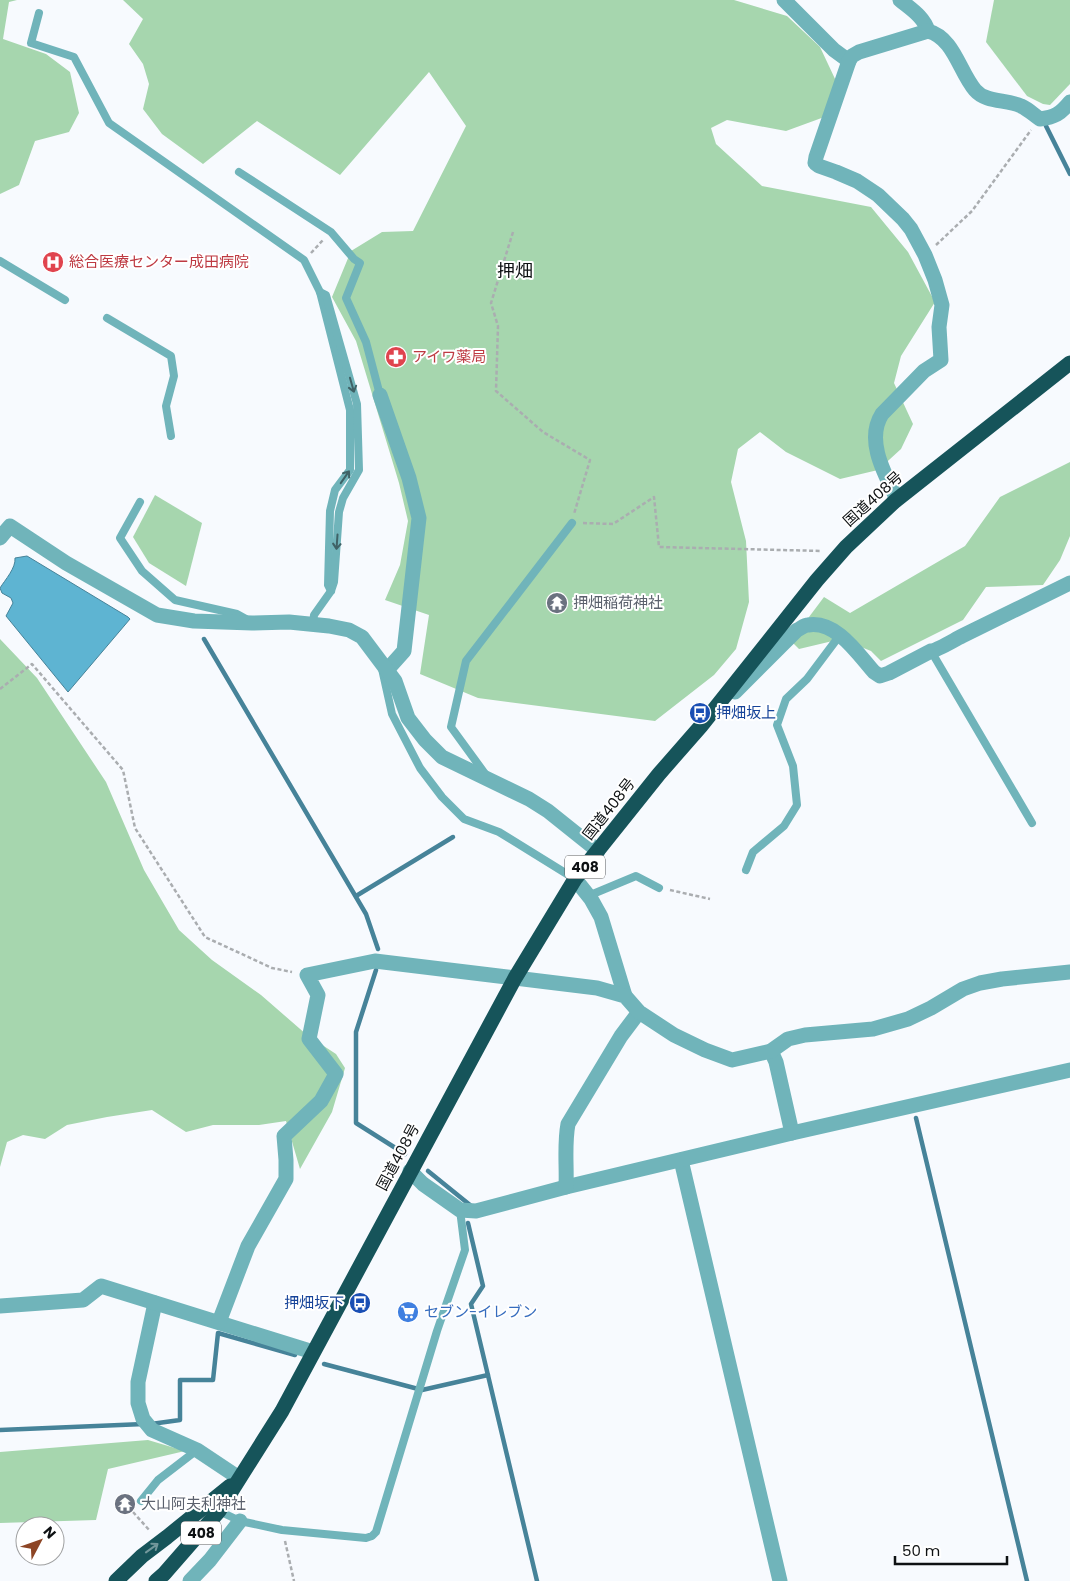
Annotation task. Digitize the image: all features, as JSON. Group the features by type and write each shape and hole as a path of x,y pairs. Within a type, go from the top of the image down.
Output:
{"highway":[{"name":"国道408号","path":"156,1581 219,1511 282,1411 515,978 575,879 841,552 895,501 1070,363"},
{"name":"国道408号","path":"116,1581 142,1556 239,1478"}],"street":[{"path":"784,0 834,50 849,61"},
{"path":"900,0 922,18 926,23 928,31"},
{"path":"895,501 895,495 878,454 877,422 882,414 924,371 941,360 939,327 942,305 925,255 911,229 903,219 878,195 857,181 815,163 849,61 852,56 859,52 928,31 938,34 948,46 973,88 986,98 1022,106 1040,119 1058,115 1070,102"},
{"path":"380,395 409,478 419,518 404,652 383,665"},
{"path":"0,538 8,524 66,563 157,615 194,621 289,622 349,630 362,637 395,681 408,718 442,757 529,799 548,811 598,851"},
{"path":"701,726 797,630 807,625 826,626 840,635 874,672 880,676 931,651 936,651 947,643 1070,583"},
{"path":"575,879 588,896 600,917 625,996 639,1012 674,1035 705,1050 732,1060 771,1051 788,1039 873,1028 908,1019 963,989 980,983 1070,972"},
{"path":"219,1322 248,1246 286,1179 284,1136 320,1101 336,1074 309,1039 318,995 307,975 375,961 597,988 625,996"},
{"path":"566,1187 568,1164 566,1135 568,1124 621,1036 639,1012"},
{"path":"771,1051 776,1062 792,1133"},
{"path":"410,1171 423,1184 460,1210 476,1211 566,1187 792,1133 1070,1070"},
{"path":"681,1160 780,1581"},
{"path":"0,1306 83,1300 101,1286 313,1352"},
{"path":"155,1303 138,1382 138,1403 148,1424 197,1450 239,1478"},
{"path":"190,1581 210,1560 240,1521"}],"lane":[{"path":"39,13 31,43 74,57 109,123 304,260 320,292 350,410 350,470 335,490 330,511 328,585 332,592 314,615 314,624"},
{"path":"239,172 331,232 354,259 360,263 346,298 366,342 380,395"},
{"path":"0,261 65,300"},
{"path":"107,318 171,356 174,376 166,406 171,436"},
{"path":"140,502 120,538 142,571 175,600 237,614 252,623"},
{"path":"489,779 451,727 466,661 572,523"},
{"path":"746,870 753,852 784,826 796,805 793,766 776,725 786,699 807,679 840,635"},
{"path":"931,651 1032,823"},
{"path":"383,665 392,714 420,768 442,797 464,819 499,832 575,879"},
{"path":"588,896 636,876 659,888"},
{"path":"219,1511 240,1521 282,1530 366,1538 376,1532 418,1393 465,1250 460,1210"},
{"path":"141,1501 158,1480 197,1450"}],"path":[{"path":"925,255 972,211 1040,119"},
{"path":"304,260 331,232"},
{"path":"513,232 492,303 498,326 496,391 543,432 590,460 572,523 613,524 654,497 659,547 841,552"},
{"path":"0,689 32,664 123,770 135,828 205,937 272,968 307,975"},
{"path":"659,888 710,899"},
{"path":"134,1512 151,1532"},
{"path":"282,1530 294,1581"}],"green space":[{"path":"0,0 17,0 9,2 3,39 46,54 70,72 79,113 69,132 35,141 19,185 0,194"},
{"path":"123,0 734,0 787,16 820,47 836,81 838,112 786,131 727,120 711,128 716,144 762,186 871,207 908,252 935,302 901,356 894,383 913,424 901,449 878,470 840,479 786,452 760,432 738,449 731,482 746,541 749,602 736,649 714,675 655,721 478,698 420,674 429,615 385,600 400,565 408,521 399,483 356,341 332,297 351,251 382,232 413,231 466,126 429,72 340,175 257,121 203,164 162,134 143,109 149,84 143,64 129,44 143,19"},
{"path":"994,0 1070,0 1070,84 1050,105 1043,104 1027,96 986,42"},
{"path":"1070,462 1070,536 1060,560 1043,585 986,587 963,620 881,661 871,651 841,639 799,649 791,641 824,597 850,613 965,546 1000,497"},
{"path":"155,495 202,523 186,586 149,563 133,537"},
{"path":"0,639 37,678 106,782 144,870 179,930 212,960 261,995 307,1035 336,1054 345,1068 332,1112 300,1169 286,1121 259,1125 213,1125 186,1132 152,1110 67,1125 45,1139 23,1135 7,1142 0,1167"},
{"path":"148,1440 185,1451 108,1469 96,1520 65,1521 65,1516 15,1516 15,1523 0,1523 0,1452"}],"water":[{"path":"27,556 130,619 68,692 6,616 13,603 11,598 2,593 0,588 12,570 15,558"}],"waterway":[{"path":"1046,126 1070,174"},
{"path":"204,639 366,914 378,949"},
{"path":"356,896 453,837"},
{"path":"376,970 356,1032 356,1123 405,1154"},
{"path":"916,1118 1027,1581"},
{"path":"428,1171 470,1205"},
{"path":"468,1223 483,1286 471,1304 537,1581"},
{"path":"151,1424 180,1420 180,1380 213,1380 218,1333 295,1355"},
{"path":"324,1364 422,1390 488,1375"},
{"path":"0,1430 144,1424"}],"place":[{"name":"総合医療センター成田病院","path":"53,262"},
{"name":"アイワ薬局","path":"396,357"},
{"name":"押畑稲荷神社","path":"557,603"},
{"name":"押畑坂上","path":"700,713"},
{"name":"押畑坂下","path":"360,1303"},
{"name":"セブン-イレブン","path":"408,1312"},
{"name":"大山阿夫利神社","path":"125,1504"}],"district":[{"name":"押畑","path":"515,271"}]}
